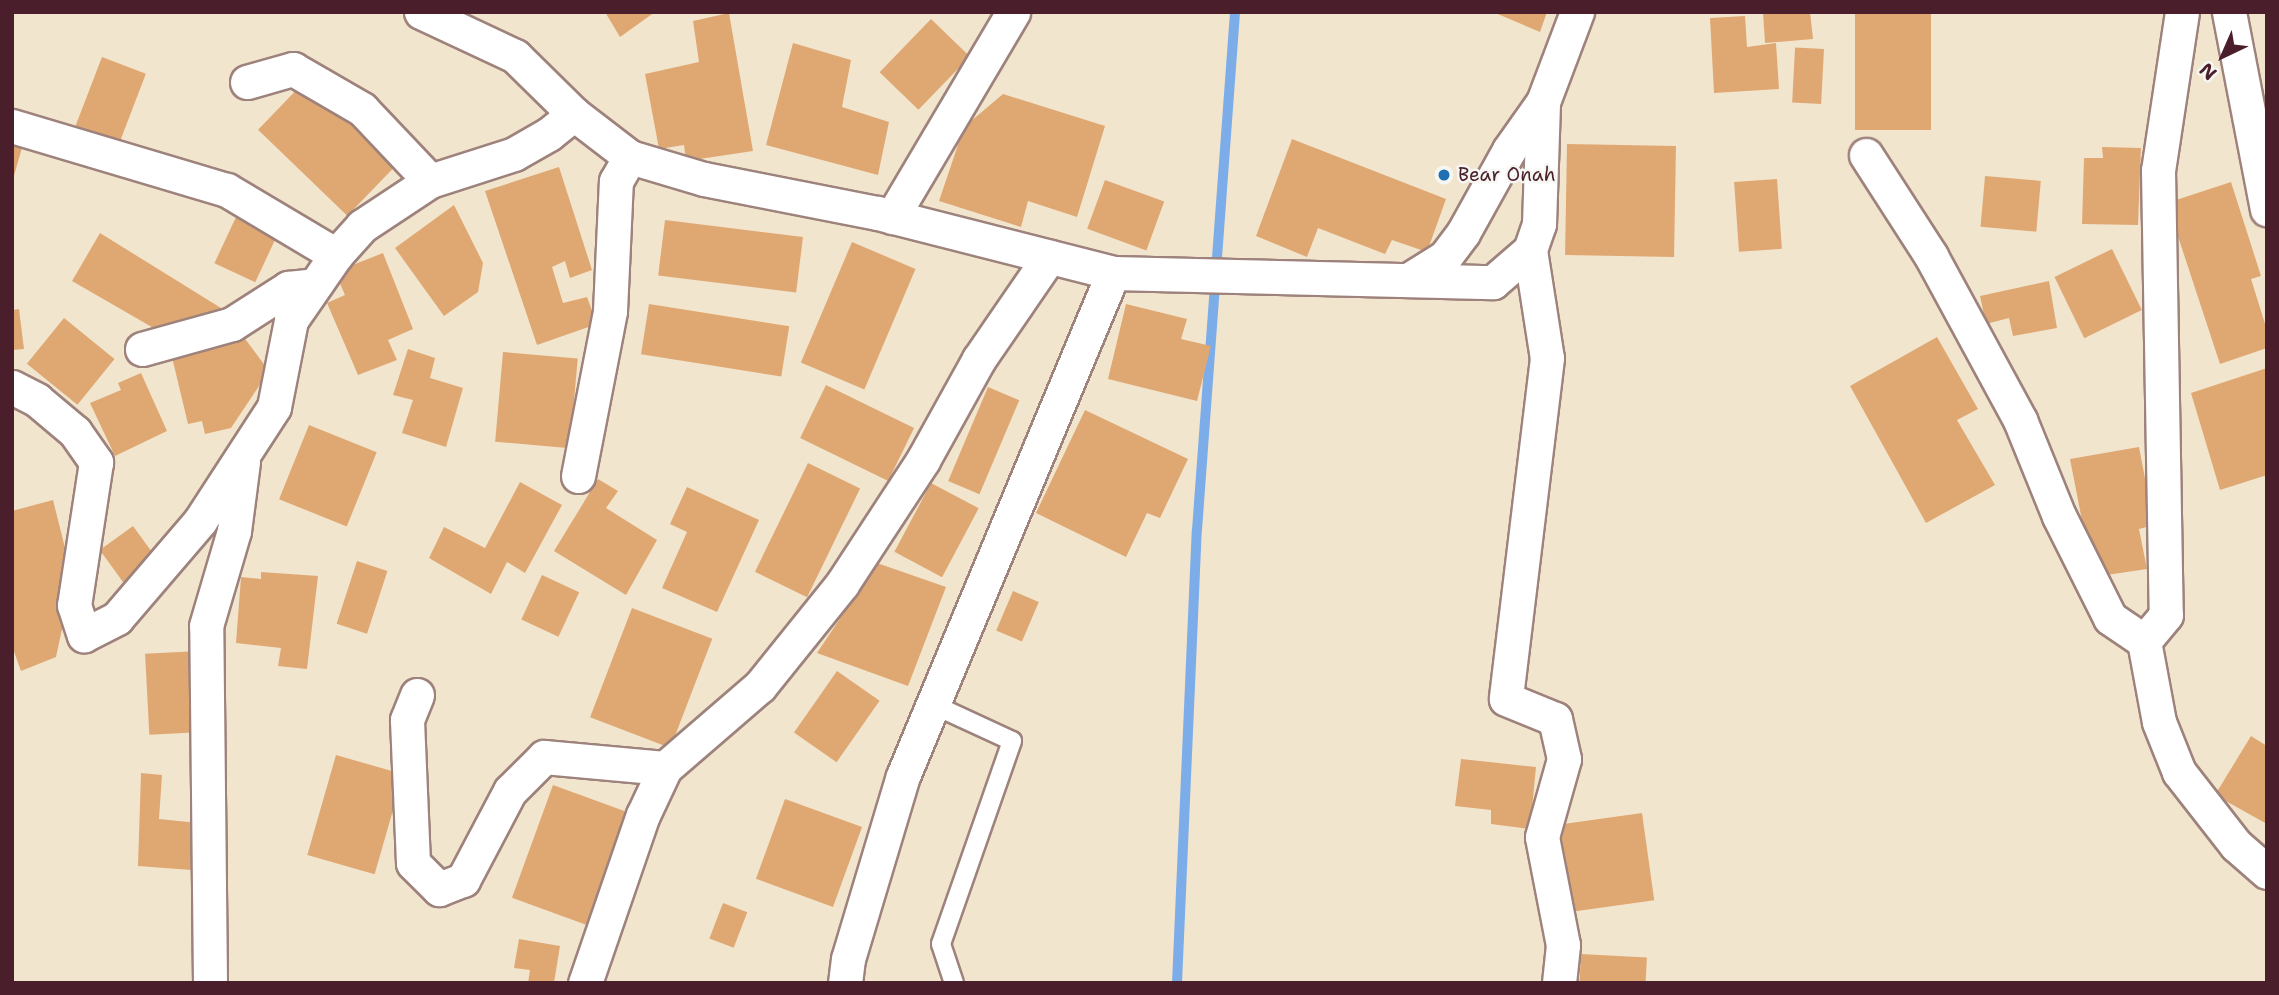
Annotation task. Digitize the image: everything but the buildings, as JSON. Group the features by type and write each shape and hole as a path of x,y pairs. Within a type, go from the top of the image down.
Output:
{"street":[{"path":"421,12 515,56 574,114 630,157 704,179 892,217 1113,273 1493,282 1530,250"},
{"path":"892,217 1013,12"},
{"path":"1408,280 1446,257 1543,102 1577,12"},
{"path":"2144,641 2166,615 2158,170 2182,12"},
{"path":"2229,12 2267,209"},
{"path":"247,82 293,69 362,109 430,181"},
{"path":"1543,102 1539,224 1530,250 1547,358 1506,699 1555,719 1564,758 1542,837 1563,945 1559,983"},
{"path":"12,387 37,400 75,432 96,462 74,605 84,635 117,618 200,521 274,407 291,320 336,255 362,226 430,181 514,154 574,114"},
{"path":"12,126 227,190 336,255"},
{"path":"1866,155 1931,256 2021,420 2059,516 2110,618 2144,641 2159,722 2179,772 2236,845 2267,872"},
{"path":"578,476 610,311 616,181 630,157"},
{"path":"585,983 643,815 665,768 760,686 842,583 923,460 979,359 1049,257"},
{"path":"845,983 848,959 903,776 1113,273"},
{"path":"142,349 232,324 288,288 316,285"},
{"path":"210,983 206,626 233,531 244,452"},
{"path":"417,695 407,720 413,863 439,889 463,880 510,790 544,757 665,768"}],"lane":[{"path":"932,704 1012,741 941,944 954,983"}],"waterway":[{"path":"1177,983 1197,530 1235,12"}],"place":[{"name":"Bear Onah","path":"1444,175"}]}
